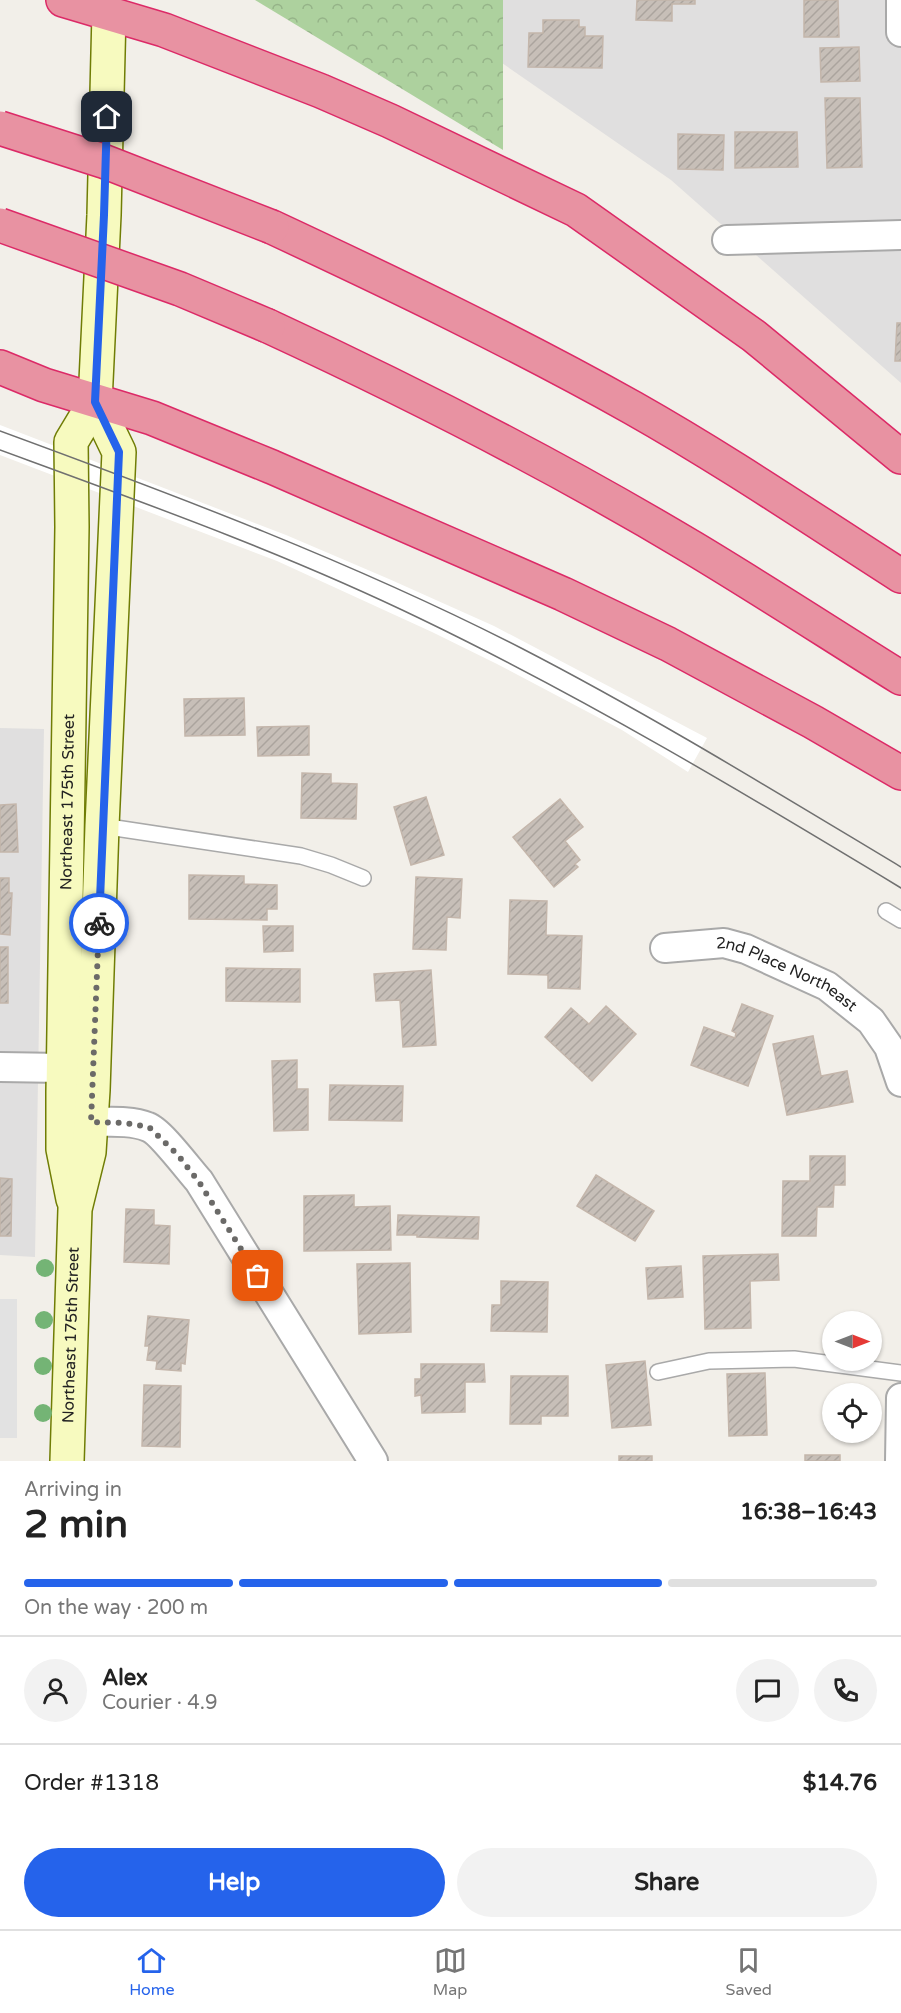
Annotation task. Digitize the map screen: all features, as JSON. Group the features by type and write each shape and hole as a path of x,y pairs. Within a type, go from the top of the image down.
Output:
{"highway":[{"path":"63,0 110,4 164,30 321,91 390,121 576,210 754,336 901,458"},
{"path":"0,128 104,161 272,227 498,335 634,409 901,576"},
{"path":"0,225 180,289 268,326 417,397 574,480 693,548 901,678"},
{"path":"0,367 44,385 152,418 272,467 562,594 668,644 813,722 901,773"}],"main road":[{"name":"Northeast 175th Street","path":"75,1209 63,1149 72,527 71,442 95,402 104,215 110,4"},
{"name":"Northeast 175th Street","path":"67,1461 75,1209 89,1152 91,1122 119,452 95,402"}],"street":[{"path":"901,0 901,32"},
{"path":"728,240 901,235"},
{"name":"2nd Place Northeast","path":"665,948 724,943 746,949 827,986 871,1021 895,1045 901,1082"},
{"path":"0,1067 63,1068"},
{"path":"91,1122 124,1123 149,1127 178,1155 199,1182 373,1461"},
{"path":"900,1461 901,1398"}],"lane":[{"path":"102,826 301,856 363,878"},
{"path":"886,910 901,920"},
{"path":"658,1372 710,1361 794,1359 901,1372"}],"shaded area":[{"path":"411,0 901,0 901,383 671,180"},
{"path":"0,728 44,729 35,1257 0,1255"},
{"path":"0,1299 17,1299 17,1438 0,1438"}],"green space":[{"path":"255,0 503,0 503,150"}],"pier":[{"path":"0,425 286,535 389,579 494,626 707,738 688,772 622,730 432,632 277,561 0,455"}],"building":[{"path":"637,0 695,0 695,4 672,4 672,21 636,20"},
{"path":"804,0 838,0 839,37 804,37"},
{"path":"543,20 579,20 579,27 585,27 585,36 603,36 602,68 528,67 529,33 543,33"},
{"path":"859,47 860,81 821,82 820,48"},
{"path":"825,98 860,98 862,167 827,168"},
{"path":"735,132 797,132 798,167 735,168"},
{"path":"678,134 724,135 723,170 678,169"},
{"path":"897,323 901,323 901,361 895,361"},
{"path":"244,698 245,735 185,736 184,699"},
{"path":"309,726 309,755 258,756 257,727"},
{"path":"302,773 331,774 331,783 357,784 356,819 301,818"},
{"path":"426,797 444,855 411,865 394,807"},
{"path":"560,799 583,827 565,841 580,860 575,864 578,867 554,887 513,837"},
{"path":"16,804 18,852 0,852 0,805"},
{"path":"189,875 244,876 244,884 277,885 277,909 267,909 267,920 189,919"},
{"path":"416,877 462,879 460,918 447,917 446,950 413,949"},
{"path":"0,878 9,878 9,893 12,893 10,935 0,934"},
{"path":"510,900 547,901 546,935 582,936 580,989 548,988 548,975 508,974"},
{"path":"263,926 293,926 293,951 264,952"},
{"path":"0,947 8,947 8,1003 0,1003"},
{"path":"226,968 300,969 300,1002 226,1001"},
{"path":"431,970 436,1045 403,1047 400,1000 376,1001 374,974"},
{"path":"742,1004 773,1016 748,1086 691,1065 704,1027 735,1038 736,1033 732,1031"},
{"path":"606,1006 636,1034 592,1081 545,1037 571,1008 589,1024"},
{"path":"813,1036 821,1076 847,1071 853,1102 787,1115 773,1044"},
{"path":"297,1060 297,1089 308,1089 308,1130 274,1131 272,1061"},
{"path":"330,1085 403,1086 402,1121 329,1120"},
{"path":"810,1156 845,1156 845,1185 834,1185 833,1207 817,1207 816,1236 782,1236 783,1181 810,1181"},
{"path":"596,1175 654,1211 635,1241 577,1206"},
{"path":"0,1178 12,1179 11,1236 0,1236"},
{"path":"354,1195 354,1207 390,1206 391,1250 304,1251 304,1196"},
{"path":"126,1209 154,1210 154,1225 170,1226 169,1264 124,1262"},
{"path":"398,1215 479,1217 478,1239 397,1235"},
{"path":"778,1254 779,1280 750,1281 751,1328 705,1329 703,1256"},
{"path":"410,1263 411,1332 359,1334 357,1264"},
{"path":"681,1266 683,1297 648,1299 646,1268"},
{"path":"501,1281 548,1282 547,1332 491,1331 492,1305 501,1305"},
{"path":"148,1316 189,1320 185,1364 181,1363 181,1371 156,1369 157,1361 147,1360 149,1346 145,1346"},
{"path":"645,1361 651,1425 612,1428 606,1365"},
{"path":"421,1364 484,1364 485,1382 465,1382 465,1412 422,1413 421,1395 415,1396 415,1379 421,1379"},
{"path":"765,1373 767,1435 729,1436 727,1374"},
{"path":"511,1376 568,1376 568,1416 541,1416 541,1424 510,1424"},
{"path":"144,1385 181,1386 180,1447 142,1446"},
{"path":"805,1455 840,1455 840,1461 805,1461"},
{"path":"619,1456 652,1456 652,1461 619,1461"}],"tram line":[{"path":"0,431 264,532 458,617 618,700 901,867"},
{"path":"0,450 265,550 421,619 604,714 724,782 901,888"}],"way so far":[{"path":"99,923 91,1122 124,1123 149,1127 178,1155 199,1182 258,1276"}],"route":[{"path":"99,923 119,452 95,402 107,117"}]}
